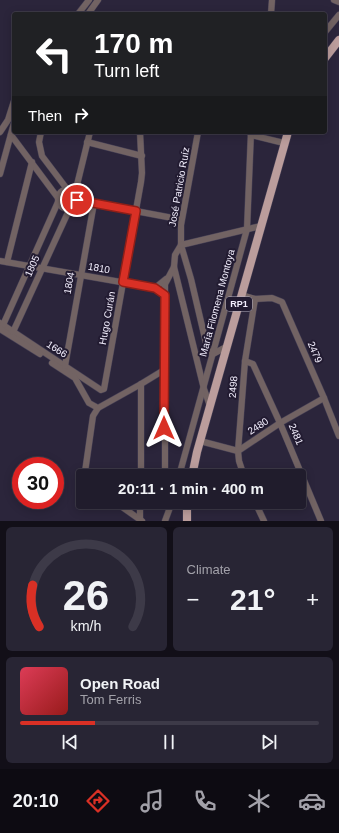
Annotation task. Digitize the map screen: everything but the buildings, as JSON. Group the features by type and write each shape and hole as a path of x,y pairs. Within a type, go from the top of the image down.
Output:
{"main road":[{"path":"327,55 339,40"},
{"name":"RP1","path":"194,469 200,440 226,347 287,134"},
{"path":"187,521 188,509"}],"street":[{"path":"80,12 89,0"},
{"path":"89,12 98,0"},
{"path":"271,12 272,0"},
{"path":"334,0 339,2"},
{"path":"327,30 339,15"},
{"path":"0,132 8,120 12,108"},
{"path":"0,174 12,131"},
{"path":"41,134 39,142 41,153 67,189 75,193"},
{"path":"11,135 32,162 63,207 70,208 75,205 77,200 75,193 89,134"},
{"name":"Hugo Curán","path":"104,389 142,173 140,134"},
{"name":"José Patricio Ruíz","path":"198,134 181,225 181,245 191,279 206,343 209,350 213,354"},
{"name":"María Filomena Montoya","path":"181,469 247,229 251,134"},
{"path":"267,135 284,143"},
{"path":"87,142 142,156"},
{"path":"3,261 32,162"},
{"path":"58,200 61,192 67,189"},
{"name":"1805","path":"1,326 30,266 58,200"},
{"path":"77,200 178,219"},
{"name":"1804","path":"65,366 94,203"},
{"path":"181,237 176,230 180,210 185,205"},
{"name":"1805","path":"13,332 70,208"},
{"path":"181,245 260,226"},
{"name":"José Patricio Ruíz","path":"181,245 175,255 174,267 204,389 210,406"},
{"name":"1810","path":"3,261 155,288"},
{"path":"165,469 165,284 174,267"},
{"path":"165,295 155,288 167,278"},
{"path":"241,295 255,299"},
{"name":"2479","path":"255,299 272,298 282,302 339,436"},
{"name":"2498","path":"242,469 238,451 245,361 255,299"},
{"path":"1,326 75,378 89,403 98,408"},
{"name":"1666","path":"1,326 13,332 101,390 104,389"},
{"path":"213,354 226,347"},
{"name":"2481","path":"245,361 253,364 280,423 321,521"},
{"path":"85,469 93,416 98,408 164,370"},
{"path":"141,384 141,469"},
{"name":"2480","path":"238,451 280,423 324,398"},
{"path":"200,440 238,451"},
{"path":"125,509 141,520"},
{"path":"140,509 141,520"},
{"path":"166,521 170,509"},
{"path":"258,509 264,521"}],"route":[{"path":"77,200 136,211 123,282 155,288 165,295 164,428"}]}
